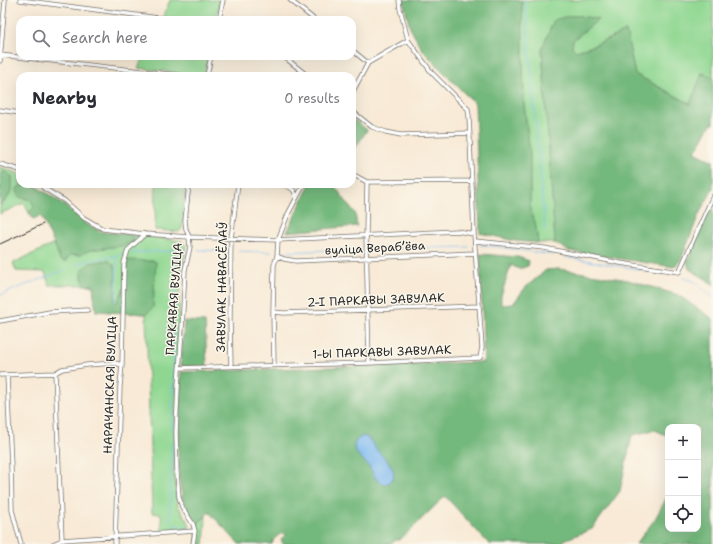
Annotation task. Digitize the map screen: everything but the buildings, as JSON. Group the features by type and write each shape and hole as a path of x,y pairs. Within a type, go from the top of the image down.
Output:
{"street":[{"path":"0,61 5,0"},
{"path":"20,0 143,16"},
{"path":"220,16 223,0"},
{"path":"290,0 310,16"},
{"path":"356,86 368,63 408,40 399,0"},
{"name":"1-Ы ПАРКАВЫ ЗАВУЛАК","path":"179,368 369,363 480,358 482,347 475,253 468,108 432,73 408,40"},
{"path":"356,53 368,63"},
{"path":"0,55 16,57"},
{"path":"44,60 151,72"},
{"path":"208,72 210,60"},
{"path":"287,60 303,72"},
{"path":"0,110 16,112"},
{"path":"356,113 372,126 386,132 401,135 470,133"},
{"path":"0,164 16,169"},
{"path":"356,176 367,182 471,181"},
{"path":"367,182 366,235 369,363"},
{"name":"вуліца Верабʼёва","path":"44,188 65,202 84,218 103,229 145,234 278,240 457,231 474,234"},
{"name":"ПАРКАВАЯ ВУЛІЦА","path":"189,188 185,221 190,247 185,270 176,432 179,497 182,507 193,524 195,531"},
{"name":"ЗАВУЛАК НАВАСЁЛАЎ","path":"231,366 231,238 237,188"},
{"path":"291,188 295,192 296,197"},
{"path":"274,365 274,265 277,256 278,240 288,214 302,188"},
{"path":"475,241 544,248 620,263 679,272 713,196"},
{"name":"НАРАЧАНСКАЯ ВУЛІЦА","path":"115,544 122,365 124,263 128,250 145,234"},
{"name":"вуліца Верабʼёва","path":"277,256 296,261 475,253"},
{"name":"2-І ПАРКАВЫ ЗАВУЛАК","path":"273,312 284,313 479,306"},
{"path":"0,321 50,312 88,310"},
{"path":"0,375 55,373 62,369 87,365 114,363 122,365"},
{"path":"55,373 62,540"},
{"path":"7,375 12,510 21,544"},
{"path":"54,544 62,540 195,531 193,544"}],"green space":[{"path":"170,0 220,0 217,16 163,16"},
{"path":"403,0 521,0 524,104 530,154 530,210 535,222 538,243 515,241 480,233 475,104 423,51 410,28"},
{"path":"521,0 713,0 713,77 702,73 691,104 635,74 626,31 593,46 576,51 572,47 573,40 599,19 568,16 542,48 555,243 538,243 535,222 530,210 530,154 524,104"},
{"path":"568,16 599,19 573,40 572,47 576,51 593,46 626,31 635,74 690,104 702,73 713,77 713,125 711,124 695,152 713,161 713,189 699,214 681,260 674,267 569,251 555,243 542,48 554,20"},
{"path":"142,60 207,60 205,72 171,72 138,68"},
{"path":"356,121 367,130 356,147"},
{"path":"0,167 16,173 16,188 21,188 21,198 30,200 34,207 29,213 24,203 0,214 0,205 4,203 12,191 12,177 0,175"},
{"path":"6,171 12,177 12,191 0,205 0,175"},
{"path":"17,188 39,188 62,203 86,224 102,232 128,234 134,237 133,241 126,245 90,250 80,255 70,255 65,262 60,260 41,216 33,219 29,213 34,207 32,201 18,196"},
{"path":"156,188 186,188 182,229 179,232 155,230"},
{"path":"308,188 336,188 355,213 357,226 287,232"},
{"path":"713,204 713,286 706,279 689,269 687,262"},
{"path":"128,234 182,241 186,246 181,271 179,307 174,472 178,506 188,521 190,527 188,529 162,531 161,514 152,513 146,314 96,311 93,285 49,285 45,272 16,271 13,263 54,244 60,260 70,255 80,255 90,250 126,245 134,237"},
{"path":"480,254 518,257 529,261 528,266 519,269 511,265 501,296 501,305 513,304 525,288 546,270 559,269 628,280 678,295 713,319 713,544 636,544 655,519 665,501 665,532 701,532 701,424 665,424 665,435 655,430 632,435 620,491 592,529 564,540 562,544 489,544 445,496 400,540 396,540 391,544 283,544 281,539 286,535 285,533 280,534 272,544 239,544 209,512 198,524 183,502 179,479 178,452 181,372 484,362"},
{"path":"108,260 116,269 115,301 117,303 126,283 127,260 156,262 153,308 146,314 96,311 93,285 85,285 82,278 82,270 90,263"},
{"path":"184,321 205,322 207,366 181,366"},
{"path":"206,516 204,544 196,544 198,524"}],"water":[{"path":"364,436 370,440 392,468 394,476 388,483 383,484 377,480 368,465 355,451 354,444 359,438"}],"waterway":[{"path":"525,0 545,231"},
{"path":"480,245 553,255"},
{"path":"373,249 469,247"},
{"path":"282,252 359,249"},
{"path":"131,253 186,250"},
{"path":"198,250 226,251"},
{"path":"175,315 177,251"},
{"path":"238,251 271,252"},
{"path":"76,265 91,260 121,254"},
{"path":"116,302 117,256"},
{"path":"565,257 667,274"},
{"path":"0,295 67,269"},
{"path":"683,278 694,281 713,298"},
{"path":"174,324 170,519 175,525 188,527"}],"railway":[{"path":"0,244 43,224"}]}
